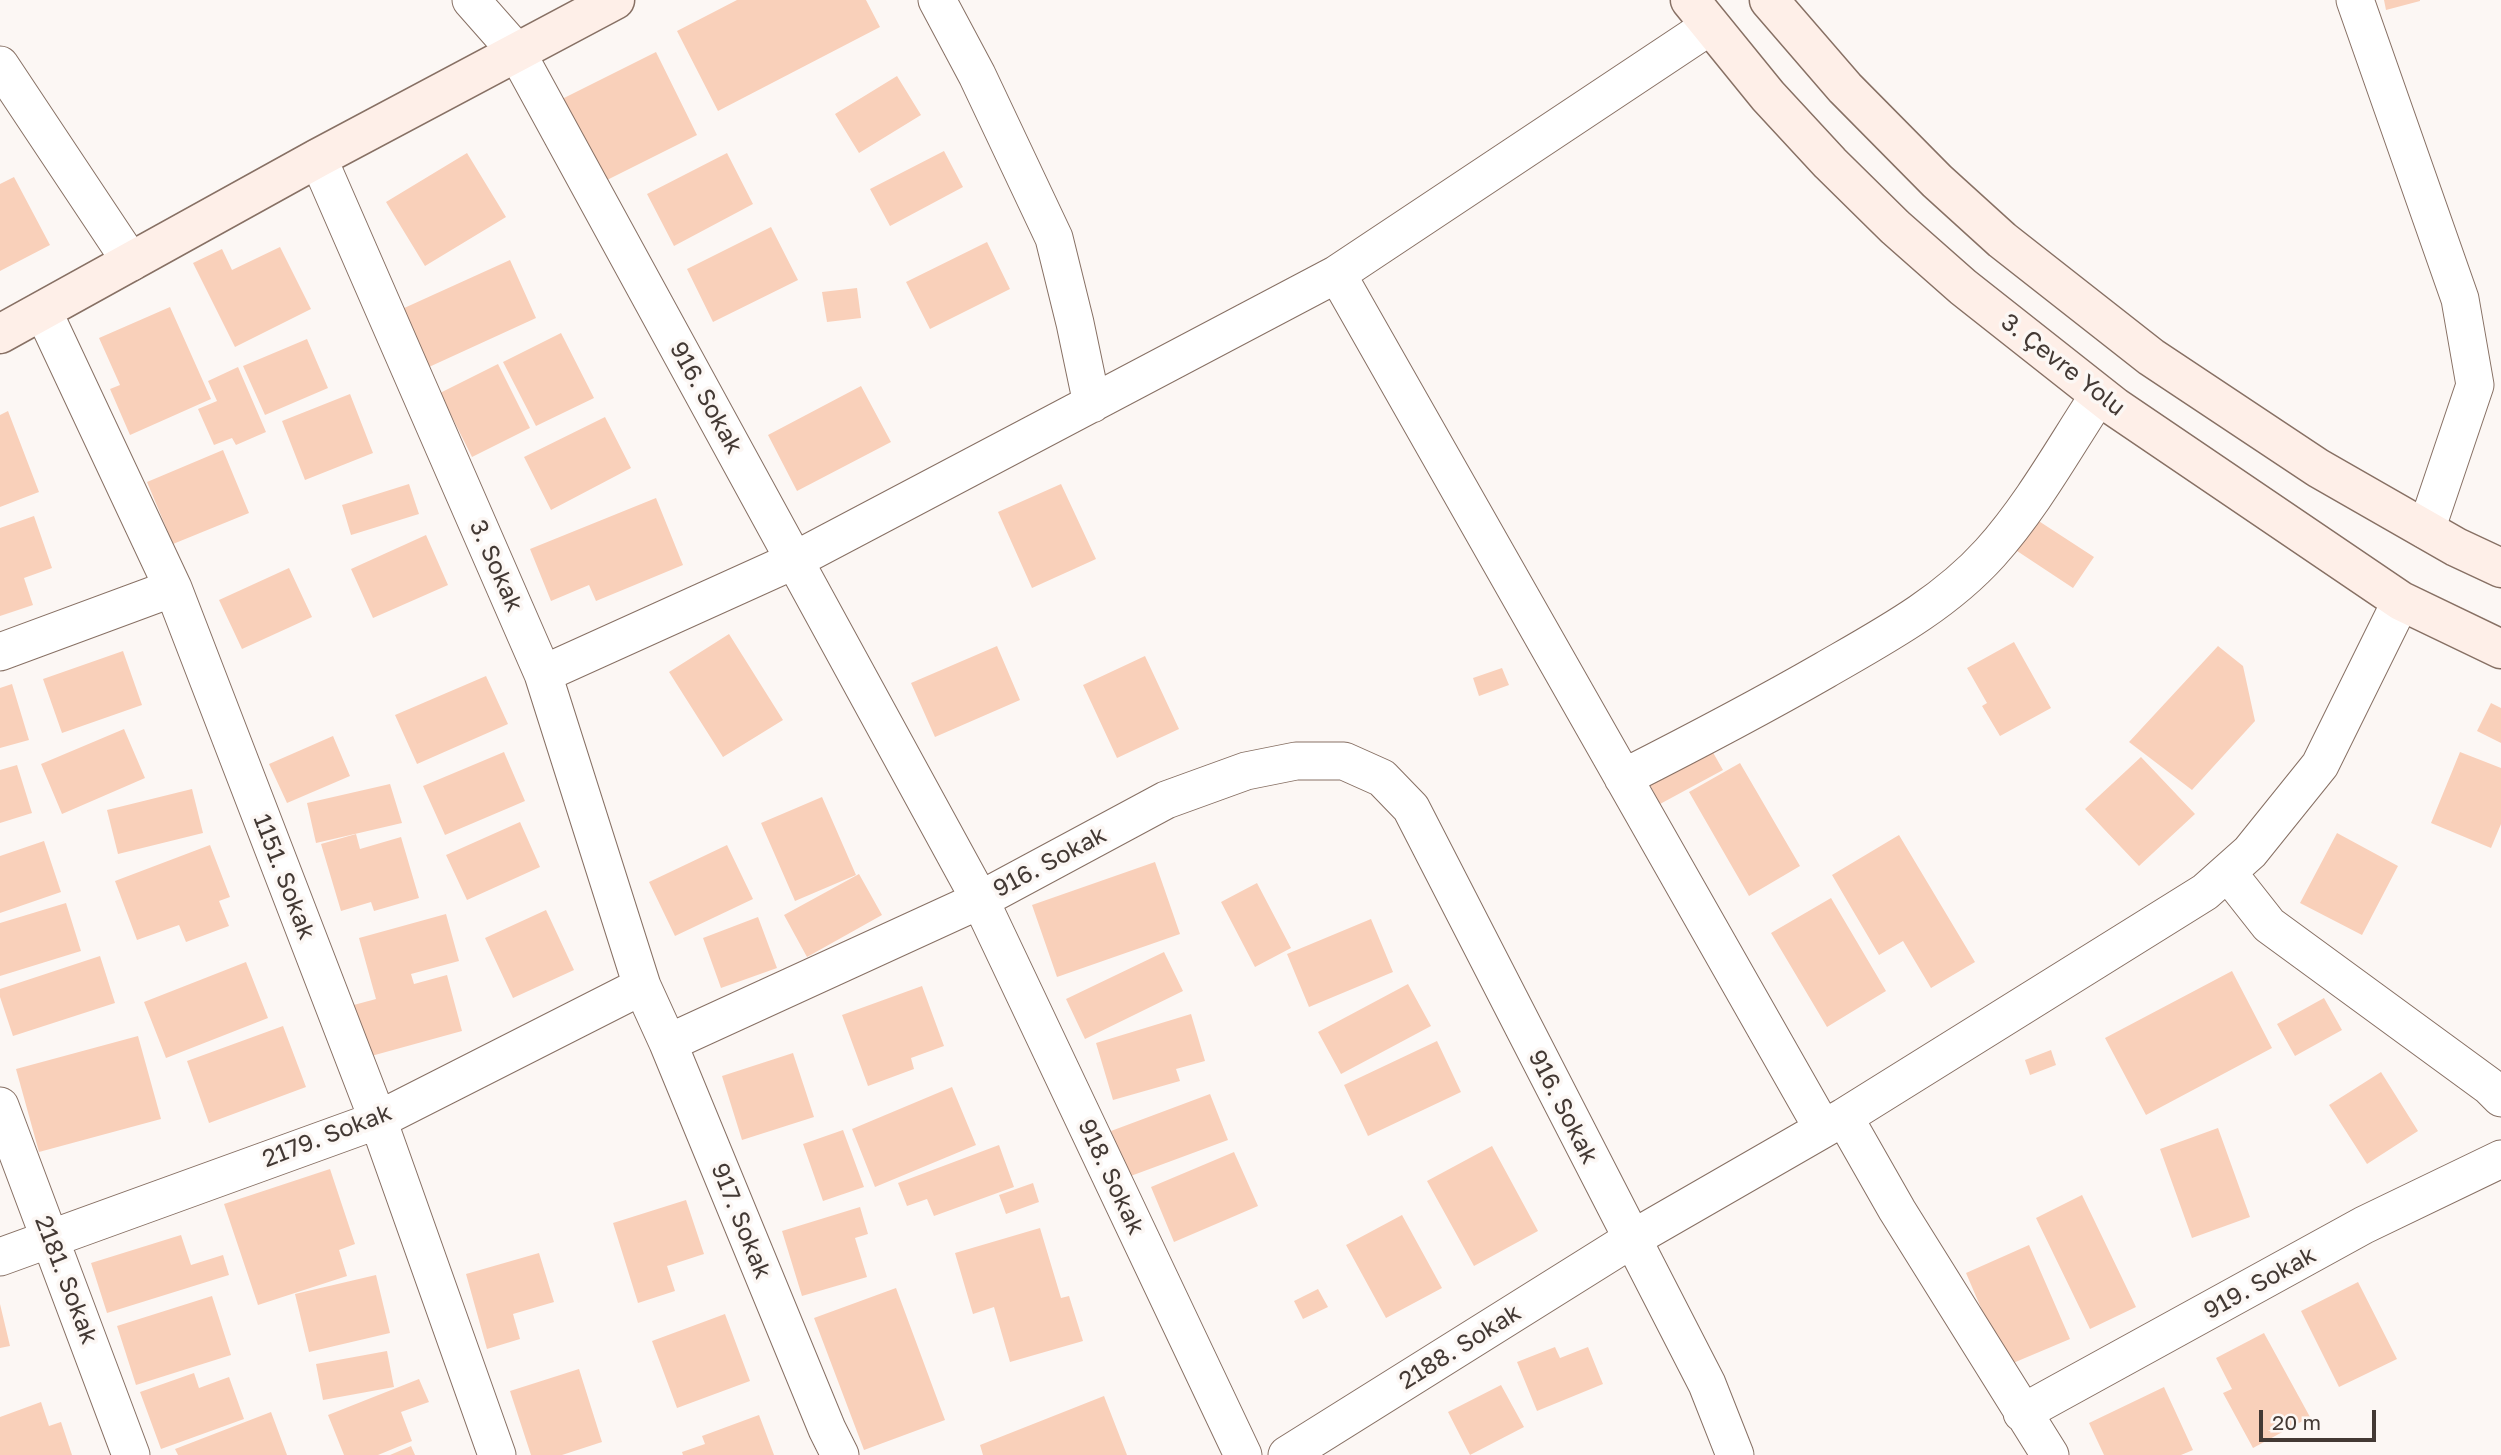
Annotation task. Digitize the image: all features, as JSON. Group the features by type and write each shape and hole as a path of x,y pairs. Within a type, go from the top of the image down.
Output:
{"main road":[{"path":"0,334 318,158 615,0"},
{"path":"1769,0 1875,120 1937,181 2002,240 2151,357 2318,468 2426,530 2501,568"},
{"name":"3. Çevre Yolu","path":"1700,13 1791,121 1895,227 1963,287 2099,395 2401,601 2501,649"}],"street":[{"name":"916. Sokak","path":"471,0 516,51 979,900 1166,800 1246,771 1296,761 1344,761 1382,778 1411,808 1707,1384 1735,1455"},
{"path":"937,0 977,75 1054,238 1092,404"},
{"path":"2355,0 2460,299 2475,384 2426,530"},
{"path":"543,674 795,560 1337,274 1700,13"},
{"path":"0,65 131,262"},
{"name":"3. Sokak","path":"318,158 543,674 642,986"},
{"path":"1337,274 1623,778 1833,1123 1897,1210 2050,1455"},
{"name":"1151. Sokak","path":"43,311 173,588 378,1120 497,1455"},
{"path":"1623,778 1763,705 1880,639 1953,588 1988,555 2019,519 2099,395"},
{"path":"0,652 173,588"},
{"name":"2188. Sokak","path":"1287,1455 1632,1239 1833,1123 2180,909 2228,873 2250,852 2320,765 2401,601"},
{"path":"2228,873 2269,925 2489,1086 2501,1098"},
{"path":"668,1042 979,900"},
{"name":"918. Sokak","path":"979,900 1243,1455"},
{"name":"2179. Sokak","path":"0,1257 378,1120 642,986"},
{"name":"917. Sokak","path":"642,986 668,1042 840,1455"},
{"name":"2181. Sokak","path":"0,1106 131,1455"},
{"name":"919. Sokak","path":"2022,1413 2364,1225 2501,1159"}],"building":[{"path":"737,0 866,0 880,27 718,111 677,31"},
{"path":"2384,0 2420,0 2420,1 2386,10"},
{"path":"656,52 697,135 601,183 560,100"},
{"path":"897,76 921,115 859,153 835,114"},
{"path":"944,151 963,187 890,226 870,189"},
{"path":"467,153 506,217 425,266 386,202"},
{"path":"727,153 753,204 674,246 647,194"},
{"path":"14,177 50,245 0,271 0,184"},
{"path":"771,227 798,280 713,322 687,269"},
{"path":"987,242 1010,289 930,329 906,282"},
{"path":"280,247 311,309 235,347 193,263 222,249 232,270"},
{"path":"510,260 536,318 429,367 402,309"},
{"path":"857,288 861,318 827,322 822,292"},
{"path":"170,307 211,399 130,435 110,389 120,385 99,338"},
{"path":"561,333 594,398 536,426 503,362"},
{"path":"307,339 328,388 265,415 243,366"},
{"path":"498,364 530,428 472,457 440,393"},
{"path":"238,367 266,432 236,445 232,438 214,445 198,409 217,401 208,381"},
{"path":"861,386 891,442 797,491 768,435"},
{"path":"350,394 373,453 305,480 282,421"},
{"path":"8,411 39,492 0,507 0,415"},
{"path":"605,417 631,468 551,510 524,457"},
{"path":"223,450 249,513 173,544 147,482"},
{"path":"409,484 419,514 351,535 342,505"},
{"path":"1061,484 1096,559 1032,588 998,512"},
{"path":"656,498 683,565 596,601 589,585 551,601 530,549"},
{"path":"34,516 52,568 24,578 33,605 0,616 0,528"},
{"path":"2031,516 2094,557 2073,588 2011,547"},
{"path":"426,535 448,585 373,618 351,569"},
{"path":"289,568 312,617 242,649 219,600"},
{"path":"729,634 783,720 723,757 669,672"},
{"path":"2014,642 2051,708 2000,736 1982,706 1987,703 1967,668"},
{"path":"997,646 1020,700 935,737 911,683"},
{"path":"2218,646 2243,666 2255,721 2192,790 2129,742"},
{"path":"123,651 142,705 62,733 43,679"},
{"path":"1145,656 1179,729 1117,758 1083,685"},
{"path":"1502,668 1509,685 1479,696 1473,678"},
{"path":"486,676 508,724 417,764 395,715"},
{"path":"12,684 29,740 0,748 0,688"},
{"path":"2491,703 2501,708 2501,743 2477,731"},
{"path":"124,729 145,778 62,814 41,764"},
{"path":"333,736 350,776 287,803 269,764"},
{"path":"1711,749 1723,770 1660,804 1649,783"},
{"path":"504,752 525,801 445,835 423,786"},
{"path":"2460,752 2501,768 2501,824 2491,848 2431,823"},
{"path":"2141,757 2195,814 2139,866 2085,809"},
{"path":"1740,763 1800,866 1749,896 1689,792"},
{"path":"17,765 32,813 0,823 0,770"},
{"path":"390,784 402,823 316,843 307,803"},
{"path":"192,789 203,833 118,854 107,810"},
{"path":"822,797 856,875 795,901 761,823"},
{"path":"520,822 540,867 467,900 446,855"},
{"path":"2337,833 2398,866 2362,935 2300,903"},
{"path":"356,834 360,849 401,837 419,898 374,911 371,902 341,911 321,844"},
{"path":"1899,835 1975,962 1931,988 1903,941 1879,955 1832,875"},
{"path":"44,841 61,892 0,913 0,856"},
{"path":"210,845 230,897 219,901 229,926 186,942 179,925 137,940 115,881"},
{"path":"727,845 753,899 675,936 649,882"},
{"path":"1155,862 1180,934 1057,977 1032,905"},
{"path":"859,874 882,915 807,957 784,915"},
{"path":"1257,883 1291,948 1255,967 1221,902"},
{"path":"1831,898 1886,991 1827,1027 1771,933"},
{"path":"66,903 81,951 0,976 0,923"},
{"path":"546,910 574,970 513,998 485,938"},
{"path":"446,914 459,961 411,974 414,984 447,975 462,1031 364,1058 350,1006 376,999 359,938"},
{"path":"758,917 777,968 721,988 703,938"},
{"path":"1371,919 1393,972 1309,1007 1287,954"},
{"path":"1164,952 1183,991 1085,1039 1066,999"},
{"path":"100,956 115,1003 13,1036 0,997 0,989"},
{"path":"246,962 268,1018 166,1058 144,1002"},
{"path":"2232,971 2272,1048 2146,1115 2105,1038"},
{"path":"1408,984 1431,1026 1341,1074 1318,1032"},
{"path":"922,986 944,1046 911,1058 914,1069 868,1086 842,1015"},
{"path":"2324,998 2342,1030 2295,1056 2277,1024"},
{"path":"1191,1014 1205,1061 1176,1069 1180,1081 1113,1100 1096,1043"},
{"path":"283,1026 306,1087 209,1123 187,1061"},
{"path":"138,1036 161,1119 39,1152 16,1069"},
{"path":"1437,1041 1461,1092 1368,1136 1344,1085"},
{"path":"2051,1050 2056,1065 2030,1075 2025,1060"},
{"path":"793,1053 814,1117 742,1140 722,1076"},
{"path":"2381,1072 2418,1131 2367,1164 2329,1105"},
{"path":"952,1087 976,1145 875,1187 852,1129"},
{"path":"1210,1094 1228,1140 1128,1177 1111,1131"},
{"path":"2218,1128 2250,1217 2192,1238 2160,1149"},
{"path":"843,1130 864,1187 823,1201 803,1144"},
{"path":"999,1145 1014,1187 934,1216 927,1199 907,1206 898,1183"},
{"path":"1492,1146 1538,1231 1474,1266 1427,1181"},
{"path":"1234,1152 1258,1206 1174,1242 1151,1187"},
{"path":"330,1169 355,1244 339,1250 347,1276 258,1305 224,1204"},
{"path":"1033,1183 1039,1202 1006,1214 999,1195"},
{"path":"2082,1195 2136,1307 2090,1329 2036,1218"},
{"path":"686,1200 704,1254 667,1266 675,1291 638,1303 613,1223"},
{"path":"860,1207 868,1234 855,1238 867,1277 802,1296 782,1231"},
{"path":"1402,1215 1442,1288 1386,1318 1346,1245"},
{"path":"1040,1228 1061,1298 1069,1296 1083,1341 1010,1362 994,1307 973,1314 955,1253"},
{"path":"181,1235 191,1265 223,1255 229,1275 107,1313 91,1263"},
{"path":"2029,1245 2070,1339 2006,1366 1966,1273"},
{"path":"539,1253 554,1302 513,1314 520,1339 487,1349 466,1274"},
{"path":"376,1275 390,1333 309,1352 295,1294"},
{"path":"2358,1282 2397,1359 2339,1387 2301,1311"},
{"path":"896,1288 945,1420 864,1450 814,1318"},
{"path":"1318,1289 1328,1307 1303,1319 1294,1301"},
{"path":"212,1296 231,1355 136,1385 117,1326"},
{"path":"0,1304 10,1346 0,1348"},
{"path":"725,1314 750,1381 677,1408 652,1341"},
{"path":"2264,1333 2310,1417 2253,1448 2223,1393 2232,1389 2216,1358"},
{"path":"1555,1347 1560,1358 1588,1347 1603,1384 1537,1411 1517,1362"},
{"path":"387,1351 394,1387 323,1400 316,1364"},
{"path":"579,1369 602,1442 562,1455 531,1455 510,1391"},
{"path":"194,1373 199,1388 229,1377 244,1419 161,1449 140,1392"},
{"path":"419,1379 429,1402 401,1412 412,1441 378,1455 344,1455 328,1415"},
{"path":"1501,1385 1524,1427 1470,1455 1448,1412"},
{"path":"2164,1387 2193,1450 2181,1455 2104,1455 2089,1423"},
{"path":"1104,1396 1127,1455 983,1455 980,1445"},
{"path":"41,1402 49,1426 61,1422 72,1455 0,1455 0,1417"},
{"path":"271,1412 287,1455 178,1455 175,1449"},
{"path":"759,1415 774,1455 683,1455 682,1452 705,1444 702,1436"},
{"path":"411,1446 415,1455 390,1455"}]}
